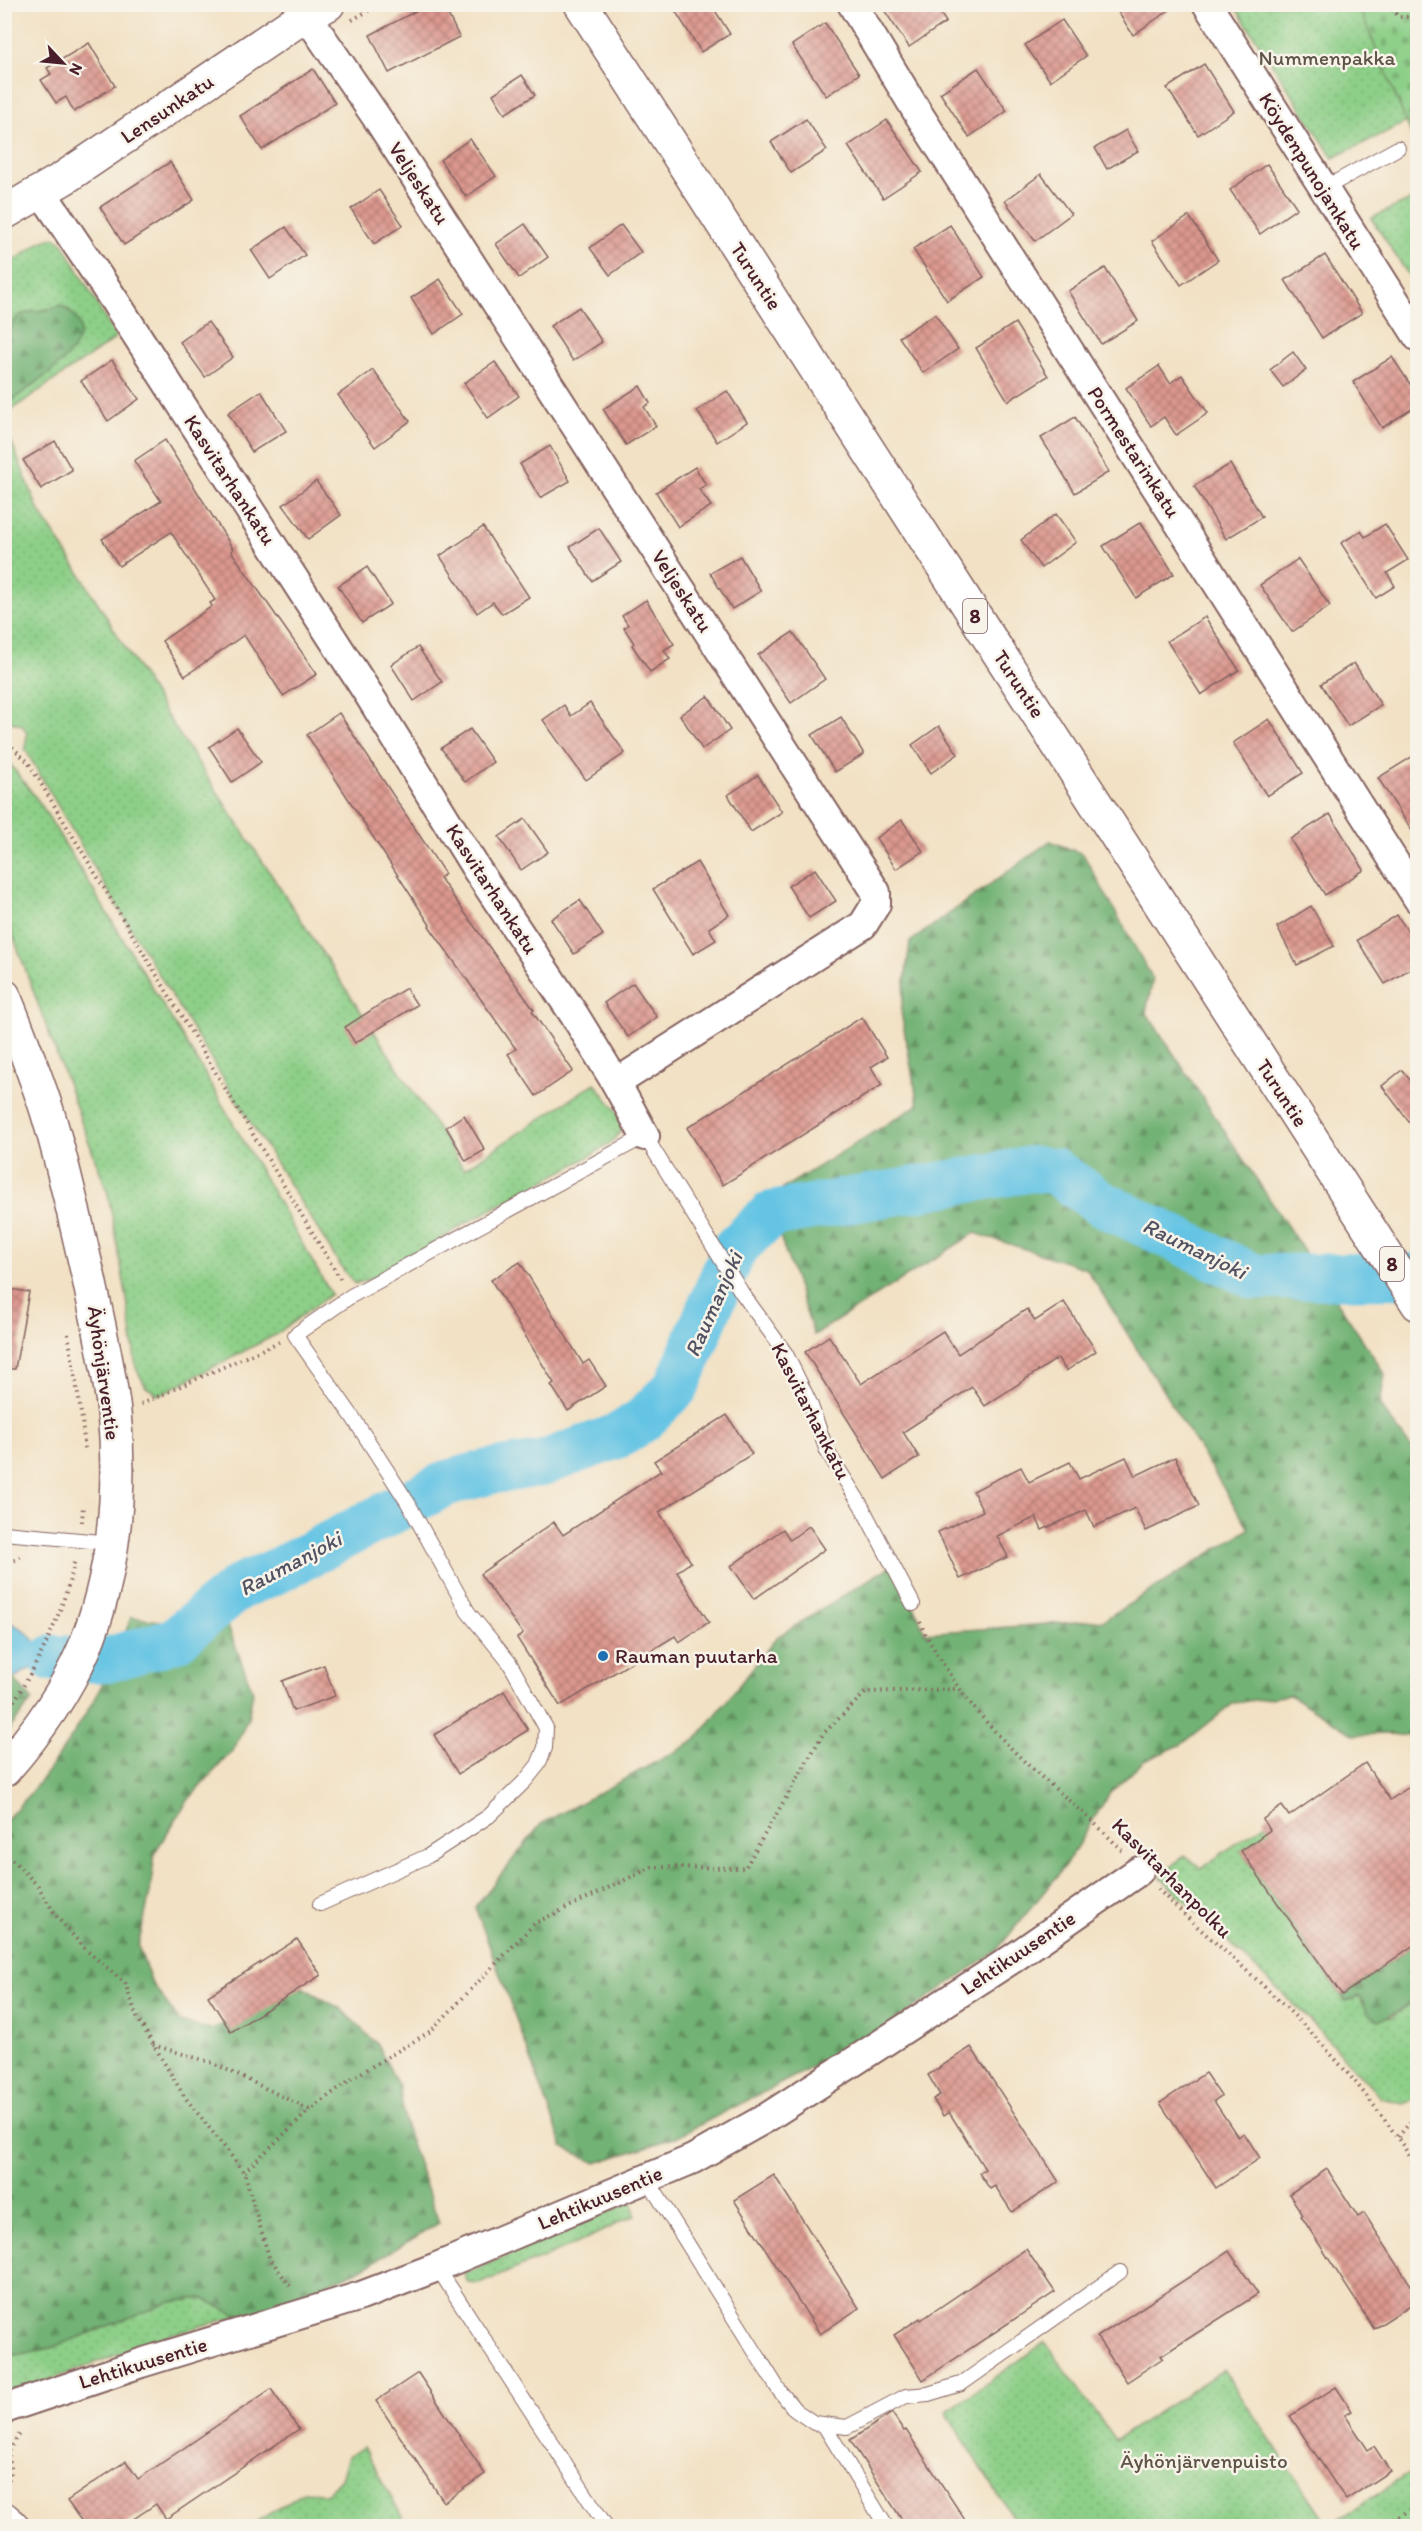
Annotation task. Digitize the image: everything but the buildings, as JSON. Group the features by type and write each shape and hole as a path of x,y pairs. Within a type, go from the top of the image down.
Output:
{"main road":[{"name":"Turuntie","path":"582,7 1418,1304"},
{"name":"Lensunkatu","path":"4,213 64,178 318,10"},
{"name":"Äyhönjärventie","path":"4,1770 43,1721 64,1688 83,1650 95,1618 112,1543 117,1477 114,1413 95,1307 72,1203 47,1111 7,1011"},
{"path":"4,2519 12,2526"}],"street":[{"name":"Pormestarinkatu","path":"852,4 916,110 1418,899"},
{"name":"Köydenpunojankatu","path":"1207,4 1418,338"},
{"name":"Veljeskatu","path":"318,10 379,121 876,892 876,904 863,925 616,1083"},
{"name":"Kasvitarhankatu","path":"41,191 217,459 430,792 477,870 616,1083 645,1136"},
{"name":"Lehtikuusentie","path":"4,2409 141,2363 361,2296 437,2267 693,2159 766,2118 1003,1965 1139,1871"}],"lane":[{"path":"1323,189 1398,148"},
{"path":"320,1904 428,1856 489,1816 538,1765 545,1748 546,1728 509,1662 468,1612 408,1503 352,1416 295,1335 351,1296 645,1136"},
{"name":"Kasvitarhankatu","path":"645,1136 742,1293 786,1354 810,1403 827,1451 861,1505 913,1604"},
{"path":"4,1533 112,1543"},
{"path":"647,2179 779,2390 795,2410 814,2423 824,2425 847,2427 906,2396 928,2394 961,2384 1120,2272"},
{"path":"437,2267 606,2526"},
{"path":"824,2425 886,2526"}],"path":[{"path":"1388,4 1399,17 1415,17 1418,14"},
{"path":"8,742 28,762 351,1296"},
{"path":"67,1327 82,1419 85,1460"},
{"path":"114,1413 153,1400 295,1335"},
{"path":"4,1716 29,1680 55,1624 71,1578 80,1539 84,1504"},
{"name":"Kasvitarhanpolku","path":"913,1604 924,1633 958,1689 978,1713 1027,1763 1101,1828 1177,1909 1275,1997 1340,2065 1398,2137 1418,2169"},
{"path":"244,2172 310,2110 351,2079 431,2031 535,1923 652,1867 745,1868 823,1734 866,1692 958,1689"},
{"path":"4,1851 38,1886 56,1916 86,1950 125,1983 137,2017 184,2096 244,2172 269,2257 309,2312"},
{"path":"153,2045 213,2063 310,2110"},
{"path":"1398,2137 1418,2113"},
{"path":"1384,2526 1418,2505"}],"green space":[{"name":"Nummenpakka","path":"1234,5 1358,5 1407,122 1333,158"},
{"path":"1358,5 1417,5 1417,148"},
{"path":"1417,197 1417,288 1371,218"},
{"path":"54,237 63,243 116,338 5,414 4,268 39,243"},
{"path":"60,305 76,318 80,332 75,346 48,374 5,406 5,355 10,329 23,314"},
{"path":"4,423 38,509 164,711 464,1169 595,1083 618,1113 622,1129 614,1140 592,1155 466,1223 391,1271 355,1284 344,1271 262,1141 102,881 25,749 27,734 22,725 11,722 5,713"},
{"path":"5,763 10,764 40,803 202,1069 331,1294 275,1335 159,1395 146,1387 136,1368 127,1299 108,1194 5,914"},
{"path":"1050,841 1083,854 1153,979 1146,1012 1385,1374 1380,1406 1417,1455 1417,1737 1389,1734 1354,1735 1290,1695 1234,1703 1182,1744 1144,1761 1109,1794 1065,1866 996,1951 873,2036 674,2138 596,2163 563,2147 475,1907 541,1824 695,1741 777,1637 892,1565 913,1604 925,1633 1104,1620 1249,1529 1087,1269 975,1233 814,1335 767,1198 918,1105 901,1012 910,942"},
{"path":"217,1614 226,1621 253,1692 248,1718 234,1749 189,1799 155,1852 150,1893 138,1946 152,1983 180,2022 212,2030 297,1984 341,2009 377,2044 399,2087 407,2132 439,2223 360,2270 244,2319 202,2298 170,2302 51,2348 5,2357 4,1822 48,1770 74,1732 112,1666 131,1617 181,1624"},
{"path":"13,1678 32,1700 5,1735 5,1679"},
{"path":"1266,1823 1271,1830 1241,1851 1345,2001 1359,1996 1369,2014 1391,2018 1411,2003 1417,2002 1417,2098 1403,2103 1381,2098 1305,2015 1160,1877 1185,1855 1201,1868"},
{"path":"1417,1942 1417,2002 1378,2020 1369,2014 1359,1996 1346,2001 1342,1996"},
{"path":"632,2202 635,2215 578,2243 479,2284 468,2283 464,2274"},
{"path":"202,2298 239,2316 172,2334 5,2397 5,2357 170,2302"},
{"name":"Äyhönjärvenpuisto","path":"1045,2342 1115,2440 1223,2370 1329,2526 1018,2526 946,2412"},
{"path":"363,2447 405,2522 399,2526 250,2526 305,2491 326,2494 341,2478 348,2457"},
{"path":"1417,2468 1417,2526 1329,2526"}],"water":[{"path":"4,1619 24,1630 52,1658 13,1678 5,1679"}],"waterway":[{"name":"Raumanjoki","path":"52,1658 107,1660 175,1640 239,1587 279,1570 447,1483 488,1472 540,1464 620,1435 643,1420 677,1386 734,1249 771,1214 1032,1169 1054,1171 1103,1204 1255,1277 1418,1276"}],"place":[{"name":"Rauman puutarha","path":"603,1656"}]}
